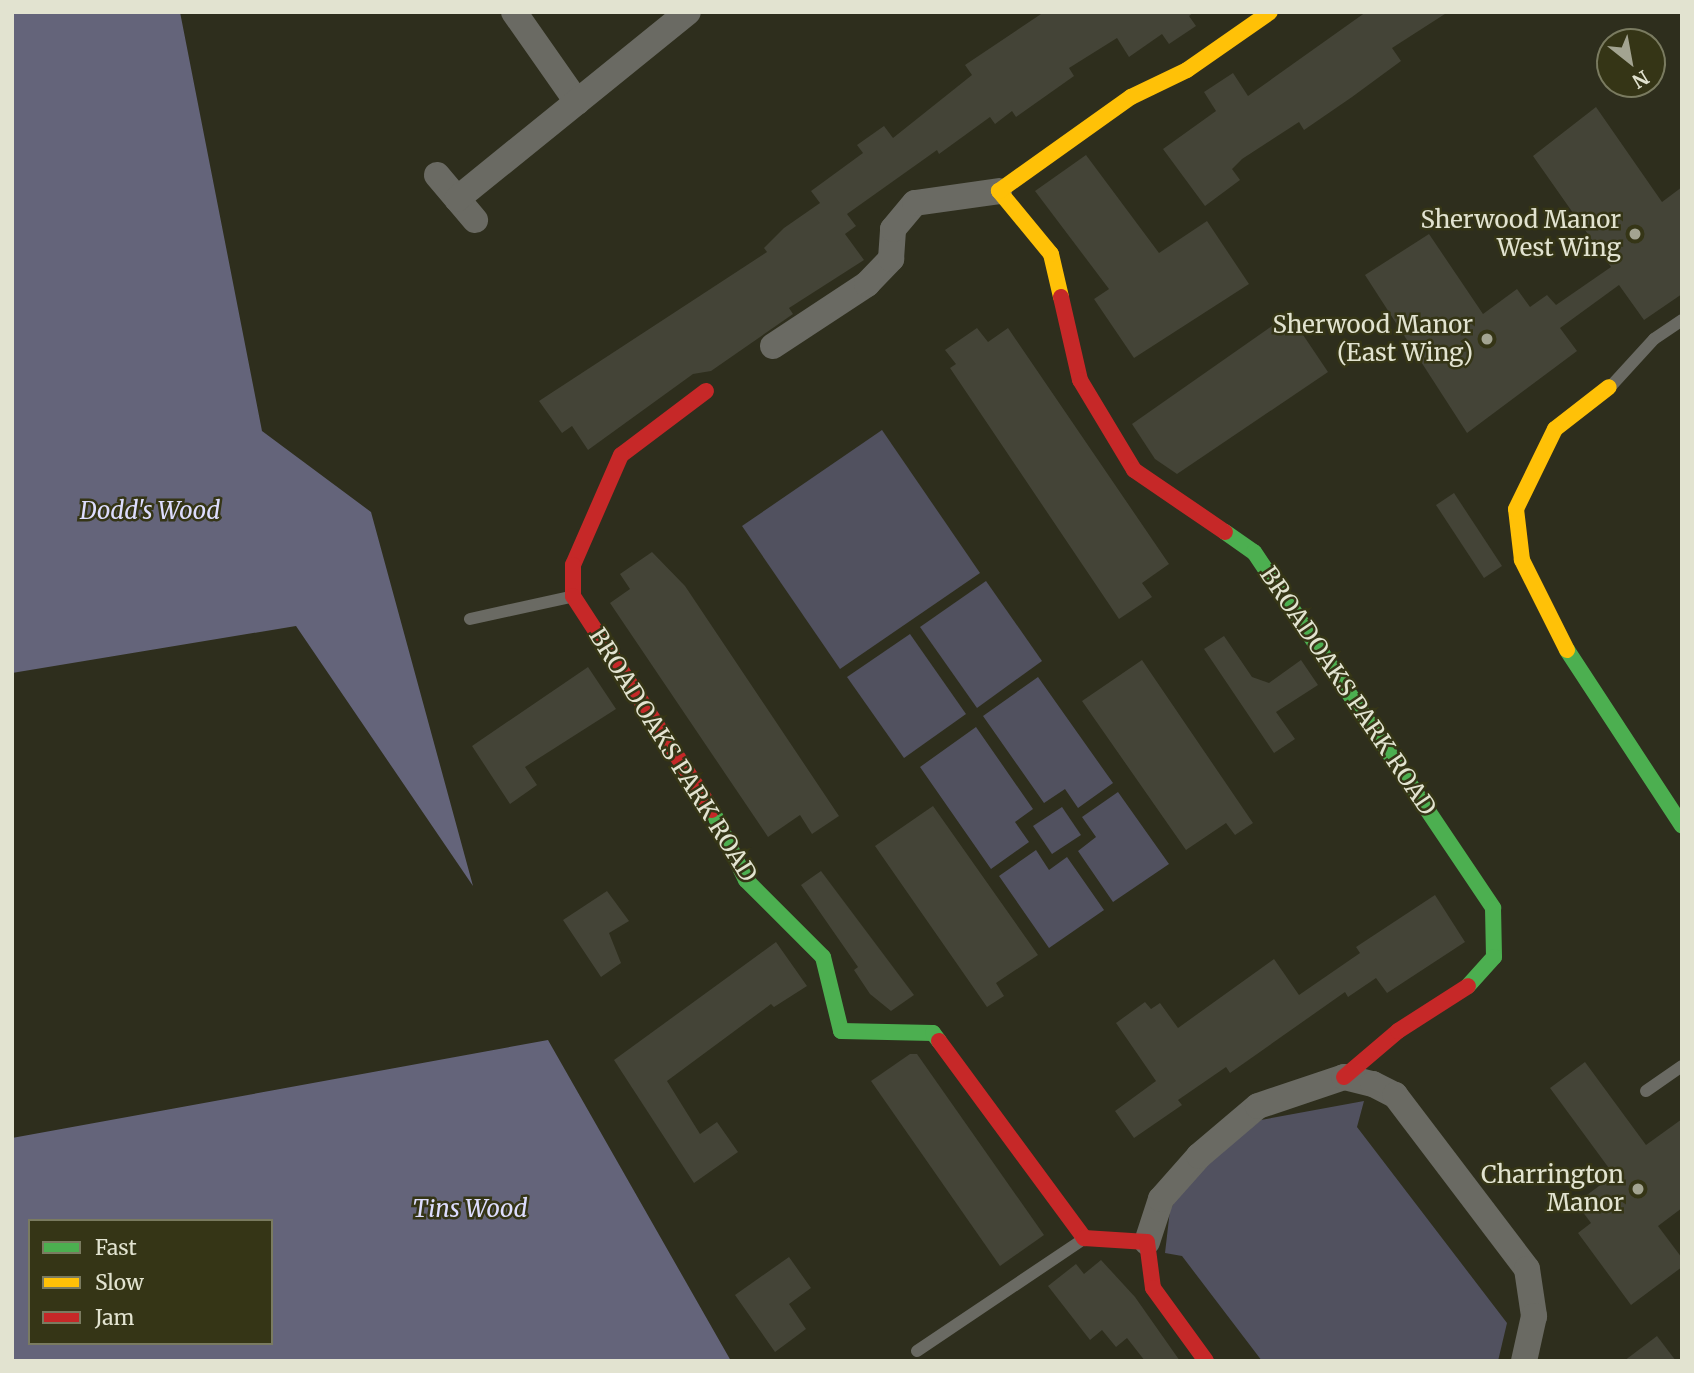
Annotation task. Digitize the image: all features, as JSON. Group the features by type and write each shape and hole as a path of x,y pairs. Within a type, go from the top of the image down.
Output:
{"street":[{"path":"514,12 577,102"},
{"path":"457,199 688,12"},
{"path":"773,346 867,284 891,258 893,229 915,203 999,191 1130,97 1187,69 1270,12"},
{"path":"437,175 475,220"},
{"name":"BROADOAKS PARK ROAD","path":"999,191 1051,254 1080,380 1134,471 1254,552 1493,908 1494,957 1463,992 1398,1031 1344,1077 1258,1106 1199,1156 1161,1199 1147,1242 1153,1288 1206,1361"},
{"path":"1609,387 1555,429 1516,509 1522,561 1572,660 1682,826"},
{"path":"573,596 573,565 621,456 706,391"},
{"name":"BROADOAKS PARK ROAD","path":"573,596 706,799 747,880 823,957 841,1031 933,1032 1084,1238"},
{"path":"1344,1077 1395,1095 1527,1269 1534,1316 1524,1361"},
{"path":"1084,1238 1147,1242"}],"lane":[{"path":"1609,387 1654,339 1682,320"},
{"path":"470,619 573,596"},
{"path":"1646,1091 1682,1066"},
{"path":"917,1351 1084,1238"}],"shaded area":[{"path":"882,430 980,573 840,669 742,526"},
{"path":"986,581 1042,661 977,708 920,627"},
{"path":"910,634 966,714 904,758 847,677"},
{"path":"1038,677 1113,783 1078,808 1065,789 1044,803 983,716"},
{"path":"976,727 1033,809 1015,822 1029,842 991,869 920,767"},
{"path":"1118,792 1169,864 1113,902 1078,851 1096,837 1082,817"},
{"path":"1062,807 1081,835 1052,854 1033,826"},
{"path":"1036,850 1049,870 1067,857 1104,910 1049,948 999,876"},
{"path":"1364,1101 1357,1127 1507,1323 1498,1361 1262,1361 1182,1256 1165,1253 1170,1210 1190,1175 1261,1120"}],"green space":[{"name":"Dodd's Wood","path":"12,12 180,12 262,431 371,512 473,886 296,626 12,673"},
{"name":"Tins Wood","path":"548,1040 731,1361 12,1361 12,1138"}],"building":[{"path":"1044,12 1194,12 1189,16 1196,26 1169,44 1162,34 1129,57 1117,38 1069,68 1074,76 1016,117 1012,111 995,124 990,117 939,154 937,150 847,214 856,226 845,234 864,260 789,308 793,314 711,371 693,374 588,450 572,426 562,433 539,401 767,252 764,248 784,228 820,203 811,191 863,153 857,145 884,126 893,138 972,75 965,65"},
{"path":"1366,12 1448,12 1392,48 1401,61 1352,97 1304,130 1299,122 1242,159 1232,169 1240,180 1205,206 1163,149 1216,111 1204,92 1233,73 1248,96"},
{"path":"1596,107 1662,202 1682,187 1682,294 1644,320 1619,285 1560,328 1577,351 1467,433 1365,275 1429,234 1483,314 1517,289 1530,307 1547,295 1556,305 1611,267 1533,156"},
{"path":"1086,155 1159,253 1207,221 1249,284 1134,358 1094,299 1109,289 1035,191"},
{"path":"1289,314 1328,372 1177,474 1155,459 1132,424"},
{"path":"977,328 988,342 1008,328 1169,564 1142,583 1152,597 1119,619 950,368 956,364 945,350"},
{"path":"1454,493 1502,566 1484,578 1436,505"},
{"path":"652,552 685,586 839,816 812,834 800,815 768,837 610,603 630,589 620,574"},
{"path":"1224,636 1252,677 1269,683 1301,660 1318,685 1276,712 1295,739 1274,753 1204,649"},
{"path":"1142,660 1253,823 1235,835 1226,823 1186,850 1082,701"},
{"path":"588,667 616,709 525,767 537,785 510,804 472,746"},
{"path":"933,806 1038,955 996,983 1004,996 987,1007 875,846"},
{"path":"821,871 914,995 891,1011 870,994 854,970 858,967 801,885"},
{"path":"607,891 629,921 609,933 621,963 601,977 563,920"},
{"path":"1435,895 1465,942 1387,993 1376,978 1348,997 1345,992 1230,1073 1226,1067 1178,1100 1182,1105 1134,1138 1115,1111 1156,1081 1116,1023 1145,1002 1151,1009 1160,1003 1178,1028 1274,959 1299,995 1360,953 1356,947"},
{"path":"776,942 807,986 774,1007 771,1004 667,1081 700,1134 717,1122 738,1152 694,1183 614,1060"},
{"path":"910,1054 917,1054 1044,1235 1000,1266 871,1081"},
{"name":"Charrington Manor","path":"1585,1062 1646,1145 1682,1119 1682,1208 1658,1226 1682,1258 1682,1267 1631,1305 1578,1233 1591,1223 1576,1203 1614,1175 1550,1088"},
{"path":"789,1257 811,1288 789,1304 806,1329 775,1352 735,1295"},
{"path":"1101,1260 1135,1297 1180,1361 1145,1361 1127,1338 1116,1347 1102,1330 1090,1340 1048,1286 1076,1264 1084,1274"},
{"path":"1657,1336 1676,1361 1624,1361"}],"traffic: fast":[{"path":"1225,532 1254,552 1493,908 1494,957 1468,986"},
{"path":"1567,650 1682,826"},
{"path":"712,810 746,880 823,957 841,1031 933,1033 939,1041"}],"traffic: slow":[{"path":"1061,297 1051,254 999,191 1131,97 1187,70 1270,12"},
{"path":"1567,650 1522,560 1516,509 1555,429 1609,387"}],"traffic: jam":[{"path":"1061,297 1080,380 1134,470 1225,532"},
{"path":"706,391 621,455 573,565 573,596 712,810"},
{"path":"1344,1077 1398,1031 1468,986"},
{"path":"939,1041 1084,1238 1147,1242 1153,1288 1206,1361"}],"place":[{"name":"Sherwood Manor West Wing","path":"1635,234"},
{"name":"Sherwood Manor (East Wing)","path":"1487,339"},
{"name":"Charrington Manor","path":"1638,1189"}]}
